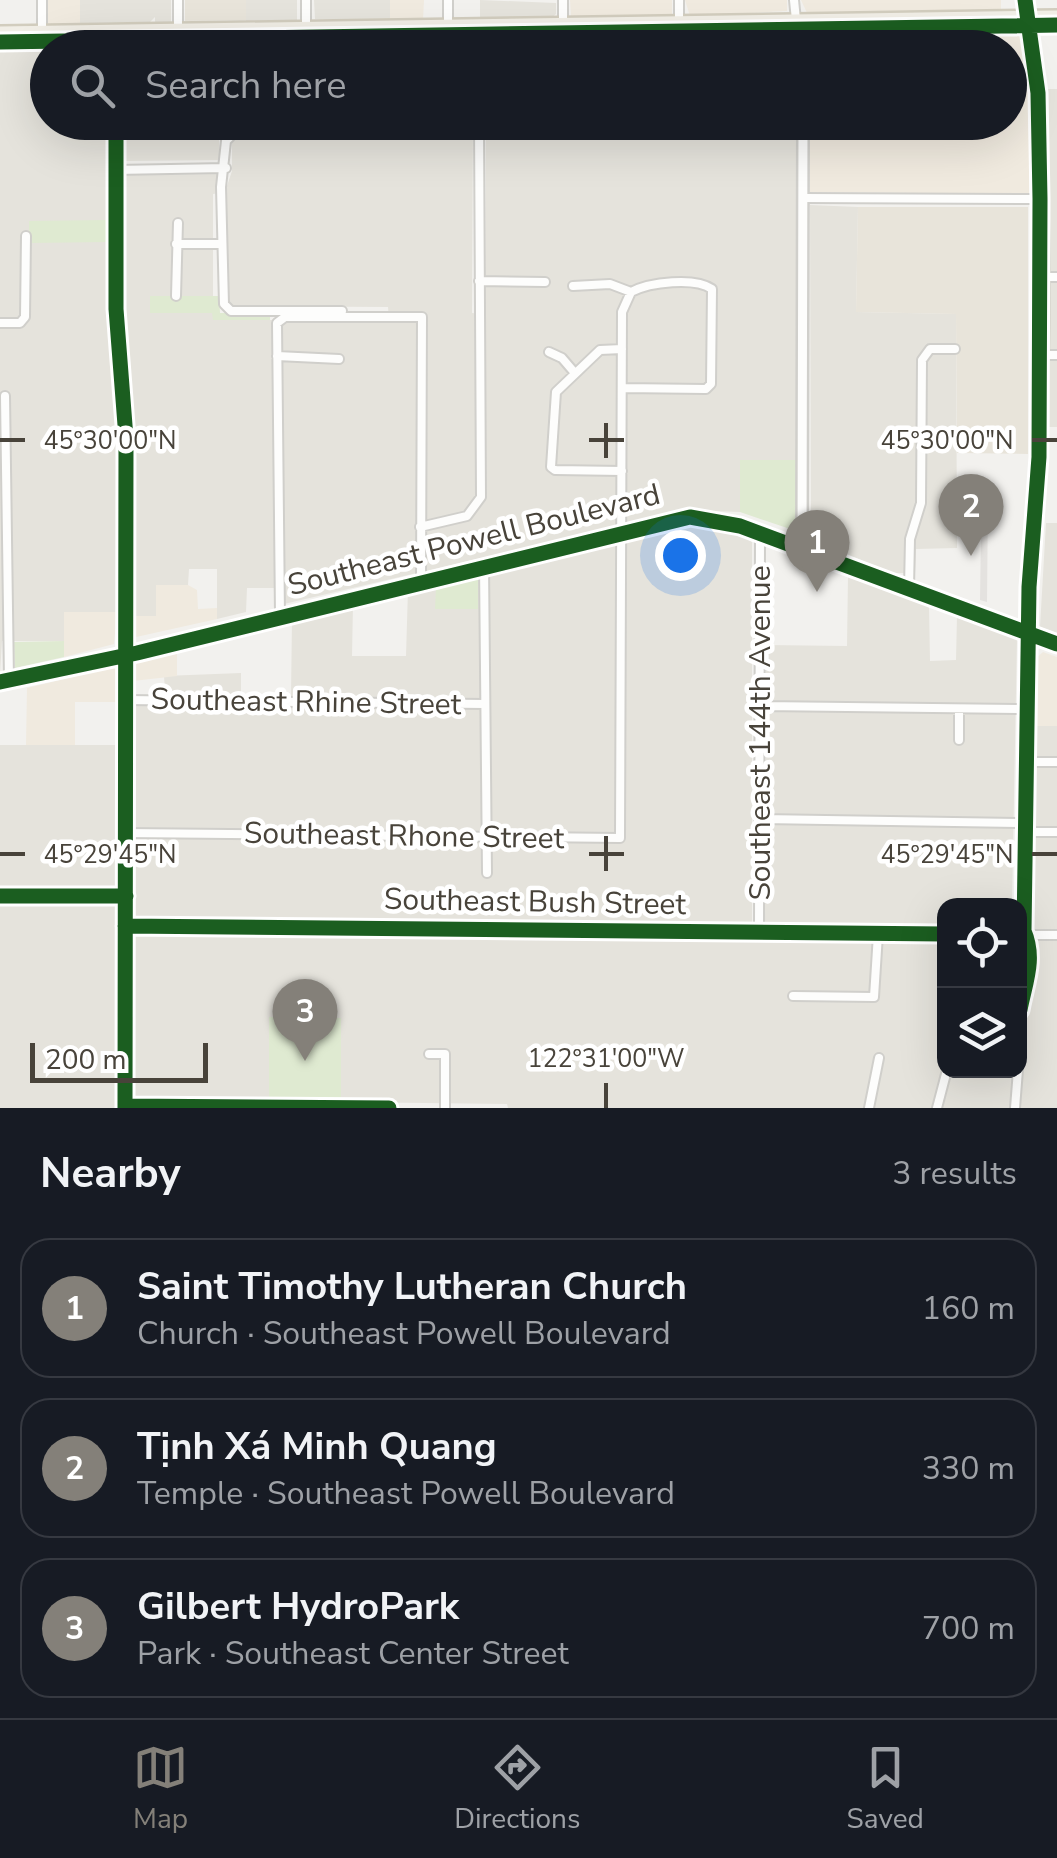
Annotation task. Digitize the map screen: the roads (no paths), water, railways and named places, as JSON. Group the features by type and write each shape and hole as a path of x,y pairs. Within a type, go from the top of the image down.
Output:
{"main road":[{"path":"1026,0 1038,93 1040,199 1038,476 1028,633"},
{"path":"529,30 563,25 1028,20 1057,16"},
{"path":"1028,20 1057,25"},
{"path":"657,30 679,23"},
{"path":"688,30 798,24"},
{"path":"171,30 210,30"},
{"path":"391,30 455,30"},
{"path":"0,32 30,32"},
{"path":"0,42 29,42"},
{"name":"Southeast Powell Boulevard","path":"5,681 623,530 699,517 760,533 1057,644"}],"street":[{"path":"42,0 42,30"},
{"path":"178,0 178,29"},
{"path":"306,0 306,30"},
{"path":"448,0 448,28"},
{"path":"563,0 563,25"},
{"path":"679,0 679,23"},
{"path":"794,0 799,30"},
{"path":"116,140 116,310 126,438 125,1107 389,1108"},
{"path":"228,140 221,187 226,308 342,311"},
{"path":"420,527 467,516 481,497 479,140"},
{"path":"802,548 803,140"},
{"path":"115,170 226,168"},
{"path":"804,198 1040,199"},
{"path":"176,296 178,223"},
{"path":"0,323 20,323 25,316 26,236"},
{"path":"176,244 222,244"},
{"path":"1040,278 1057,277"},
{"path":"478,281 545,282"},
{"path":"622,388 706,389 713,379 712,290 698,283 646,286 632,292 622,312 622,348 622,388 622,471 623,530"},
{"path":"573,286 610,284 632,292"},
{"path":"280,616 276,356 279,319 422,318 421,581"},
{"path":"622,348 600,350 574,372 552,400 551,466 555,470 622,471"},
{"path":"910,588 910,539 921,502 924,353 955,349"},
{"path":"549,352 562,358 574,372"},
{"path":"1040,355 1057,355"},
{"path":"276,356 339,359"},
{"path":"5,396 5,681"},
{"name":"Southeast Rhone Street","path":"126,832 486,838 621,836 623,530"},
{"name":"Southeast 144th Avenue","path":"759,932 760,533"},
{"path":"484,565 487,874"},
{"path":"1023,898 1028,633"},
{"name":"Southeast Rhine Street","path":"126,700 485,704"},
{"path":"760,706 1026,709"},
{"path":"958,709 958,740"},
{"path":"1024,762 1057,762"},
{"path":"760,819 1018,823 1024,828 1057,832"},
{"path":"0,896 126,896"},
{"name":"Southeast Bush Street","path":"126,926 937,934"},
{"path":"793,996 874,997 878,934"},
{"path":"1027,935 1057,935"},
{"path":"1027,958 1027,986"},
{"path":"429,1054 445,1054 445,1108"},
{"path":"869,1108 879,1058"},
{"path":"937,1108 945,1078"},
{"path":"1015,1108 1017,1078"}],"place":[{"name":"Tịnh Xá Minh Quang","path":"971,556"},
{"name":"Saint Timothy Lutheran Church","path":"817,592"},
{"name":"Gilbert HydroPark","path":"305,1061"}]}
